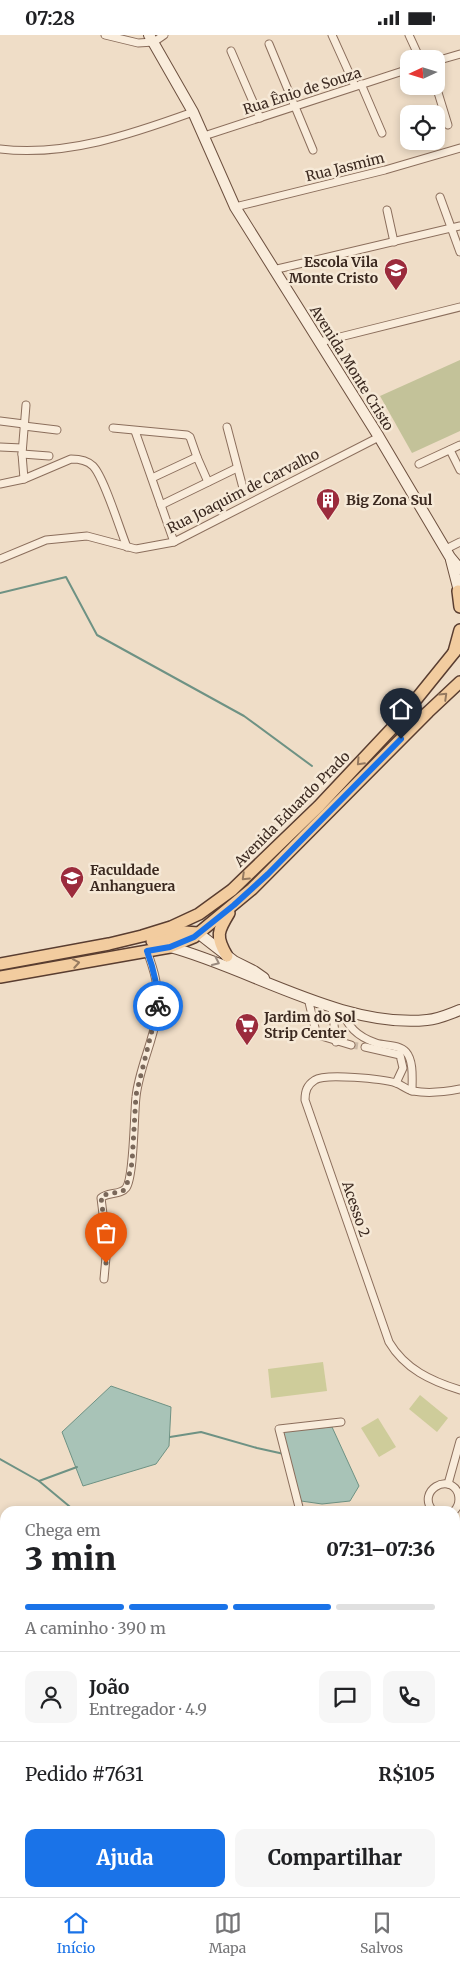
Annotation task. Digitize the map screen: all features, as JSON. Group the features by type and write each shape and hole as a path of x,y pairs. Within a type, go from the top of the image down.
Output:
{"main road":[{"name":"Avenida Monte Cristo","path":"152,39 193,111 235,207 379,437 448,553 460,569"},
{"name":"Avenida Monte Cristo","path":"448,553 459,593"},
{"path":"459,593 460,607"},
{"path":"457,649 460,630"},
{"name":"Avenida Eduardo Prado","path":"109,944 158,932 182,923 232,890 319,806 397,723 457,649"},
{"name":"Avenida Eduardo Prado","path":"0,976 170,947 182,943 198,933 234,905 268,874 428,711 460,682"},
{"path":"227,956 219,942 219,929 234,905"},
{"path":"0,964 109,944 155,940 185,932 198,933 234,961 254,971 271,983"},
{"path":"52,967 51,962 53,959 91,947"},
{"path":"170,947 203,956 251,977 336,1008 373,1017 404,1021 428,1020 460,1010"},
{"path":"0,976 18,969 24,964 26,959"}],"street":[{"path":"105,35 138,43 164,35"},
{"path":"332,35 382,133"},
{"path":"409,35 416,50"},
{"path":"269,44 313,150"},
{"path":"232,51 260,118"},
{"path":"445,58 460,54"},
{"name":"Rua Ênio de Souza","path":"204,136 400,72"},
{"path":"439,95 448,125"},
{"path":"0,149 22,151 51,149 101,141 193,111"},
{"name":"Rua Jasmim","path":"235,207 385,170 460,148"},
{"path":"440,197 460,252"},
{"path":"387,210 394,242"},
{"path":"273,270 460,226"},
{"path":"320,342 460,307"},
{"path":"24,479 22,451 26,405"},
{"path":"0,421 56,430"},
{"path":"227,427 243,488"},
{"path":"113,429 187,435 190,437 208,482"},
{"path":"135,431 174,543"},
{"name":"Rua Joaquim de Carvalho","path":"0,559 46,540 87,536 136,549 174,543 379,437"},
{"path":"420,463 460,445"},
{"path":"0,447 49,456"},
{"path":"450,450 460,470"},
{"path":"152,478 197,457"},
{"path":"0,483 24,479 71,459 79,459 93,466 101,480 127,547"},
{"path":"161,505 237,468"},
{"path":"448,553 460,542"},
{"path":"104,1279 107,1246 101,1197 123,1191 127,1184 132,1163 136,1095 158,1010 155,973 147,951"},
{"path":"308,998 316,1032 323,1038 351,1045"},
{"path":"336,1008 336,1042"},
{"path":"336,1008 348,1026 354,1031 376,1043 394,1046 406,1052 410,1062 412,1091 439,1093 460,1089"},
{"path":"365,1047 400,1055 403,1067 396,1083"},
{"name":"Acesso 2","path":"412,1091 396,1083 382,1080 323,1076 310,1084 305,1091 305,1100 389,1342 397,1355 409,1367 442,1385 460,1390"},
{"path":"299,1506 279,1429 341,1422"},
{"path":"448,1484 460,1441"},
{"path":"430,1506 428,1501 430,1491 438,1485 448,1484 459,1495 458,1506"}],"shaded area":[{"path":"323,1362 327,1391 271,1398 268,1369"},
{"path":"111,1386 171,1407 169,1446 156,1464 83,1486 62,1432"},
{"path":"420,1395 448,1418 437,1432 409,1409"},
{"path":"378,1418 396,1447 379,1457 361,1428"},
{"path":"332,1427 359,1486 350,1501 322,1504 301,1501 281,1431"}],"green space":[{"path":"460,360 460,431 412,453 380,396"}],"waterway":[{"path":"0,593 66,577 97,635 244,716 312,766"},
{"path":"170,1437 201,1432 284,1454"},
{"path":"0,1459 39,1481 69,1506"},
{"path":"39,1481 77,1467"}],"tunnel":[{"path":"351,1045 365,1047"}],"way so far":[{"path":"106,1263 106,1224 101,1197 123,1191 126,1188 132,1163 136,1095 158,1006"}],"place":[{"name":"Escola Vila Monte Cristo","path":"396,291"},
{"name":"Big Zona Sul","path":"328,521"},
{"name":"Faculdade Anhanguera","path":"72,899"},
{"name":"Jardim do Sol Strip Center","path":"247,1046"}],"route":[{"path":"158,1006 155,973 147,951 170,947 194,937 234,905 268,874 401,739"}]}
